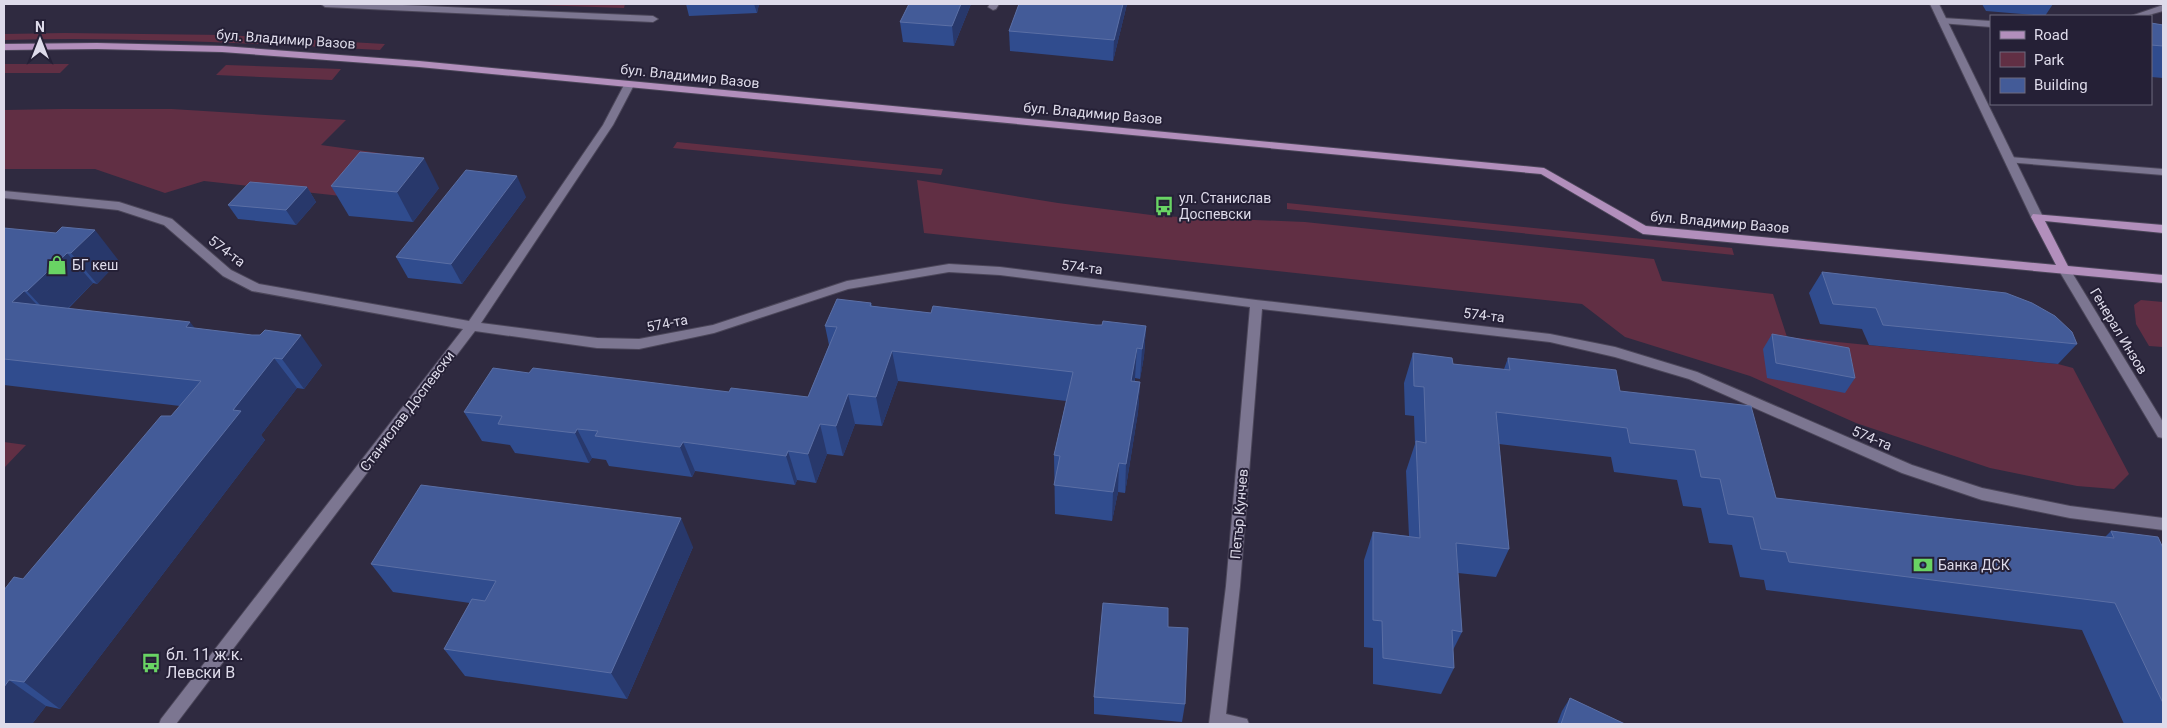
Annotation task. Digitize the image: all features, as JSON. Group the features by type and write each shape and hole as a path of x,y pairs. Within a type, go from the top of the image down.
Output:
{"main road":[{"name":"бул. Владимир Вазов","path":"4,47 222,48 419,64 1544,171 1643,230 2163,279"},
{"path":"2037,217 2064,269"},
{"path":"2037,217 2163,228"}],"street":[{"path":"324,4 653,18"},
{"path":"1934,4 2037,217"},
{"path":"2139,15 2163,8"},
{"path":"1943,22 1990,24"},
{"name":"Станислав Доспевски","path":"167,724 472,326 608,125 629,85"},
{"path":"2010,160 2163,172"},
{"name":"574-та","path":"4,194 119,206 168,222 227,273 256,288 472,326 597,343 639,344 714,328 847,285 949,268 1000,271 1256,304 1550,338 1615,352 1693,375 1907,469 1982,494 2070,512 2163,524"},
{"name":"Генерал Инзов","path":"2064,269 2163,434"},
{"name":"Петър Кунчев","path":"1217,722 1233,586 1256,304"},
{"path":"1217,722 1241,724"}],"green space":[{"path":"506,4 625,4 624,8"},
{"path":"4,34 225,35 385,44 380,50 145,40 4,40"},
{"path":"4,64 69,64 60,73 4,73"},
{"path":"226,65 341,69 332,80 216,75"},
{"path":"172,109 346,120 321,145 386,154 350,197 204,181 165,193 95,169 4,169 4,110"},
{"path":"677,142 943,169 941,175 673,148"},
{"path":"917,180 1058,203 1159,216 1305,222 1654,259 1662,281 1773,294 1787,337 2058,364 2073,368 2129,474 2114,489 2077,486 1990,468 1856,423 1750,376 1625,337 1582,304 924,233"},
{"path":"1287,203 1732,248 1734,255 1287,209"},
{"path":"2141,300 2163,302 2163,347 2149,346 2136,324 2134,305"},
{"path":"4,442 26,445 4,468"}],"building":[{"path":"909,4 961,4 952,26 900,22"},
{"path":"1019,4 1123,4 1114,40 1009,31"},
{"path":"2152,23 2163,25 2163,46 2152,45"},
{"path":"360,152 424,158 397,192 331,186"},
{"path":"466,170 517,176 451,264 396,257"},
{"path":"250,182 307,187 286,210 228,205"},
{"path":"62,227 95,230 71,253 67,253 27,291 24,291 12,302 190,322 186,327 252,335 260,335 265,330 301,335 282,359 274,358 233,410 241,411 24,682 9,680 4,687 4,590 14,577 23,579 161,416 171,416 201,381 4,359 4,228 56,233"},
{"path":"1822,272 2006,293 2032,303 2055,316 2072,332 2077,344 1883,325 1876,308 1833,304"},
{"path":"837,299 871,303 870,306 931,313 933,306 1096,325 1102,325 1103,321 1146,326 1142,349 1137,348 1131,381 1140,382 1126,464 1119,463 1113,492 1054,485 1060,456 1054,455 1073,372 892,351 876,397 848,394 836,426 820,424 808,454 788,451 786,456 683,442 680,447 595,436 598,431 577,429 575,433 498,424 502,416 464,412 493,368 529,373 533,368 729,392 731,388 808,397 837,327 825,326"},
{"path":"1772,334 1849,348 1855,378 1776,363"},
{"path":"1413,353 1452,358 1453,364 1510,370 1508,358 1616,370 1620,391 1751,406 1776,498 2114,538 2111,531 2158,537 2163,548 2163,703 2115,603 1789,562 1786,552 1761,549 1753,517 1728,514 1720,479 1701,477 1695,450 1630,443 1627,428 1496,412 1509,549 1456,543 1462,632 1452,630 1454,668 1383,658 1382,621 1373,620 1373,532 1420,538 1416,441 1426,443 1424,387 1414,386"},
{"path":"421,485 681,518 611,673 444,649 472,599 485,601 496,581 371,564"},
{"path":"1103,603 1168,608 1168,627 1188,628 1185,704 1094,697"},
{"path":"1570,698 1625,724 1561,724"}],"place":[{"name":"ул. Станислав Доспевски","path":"1164,206"},
{"name":"БГ кеш","path":"57,265"},
{"name":"Банка ДСК","path":"1923,565"},
{"name":"бл. 11 ж.к. Левски В","path":"151,663"}]}
